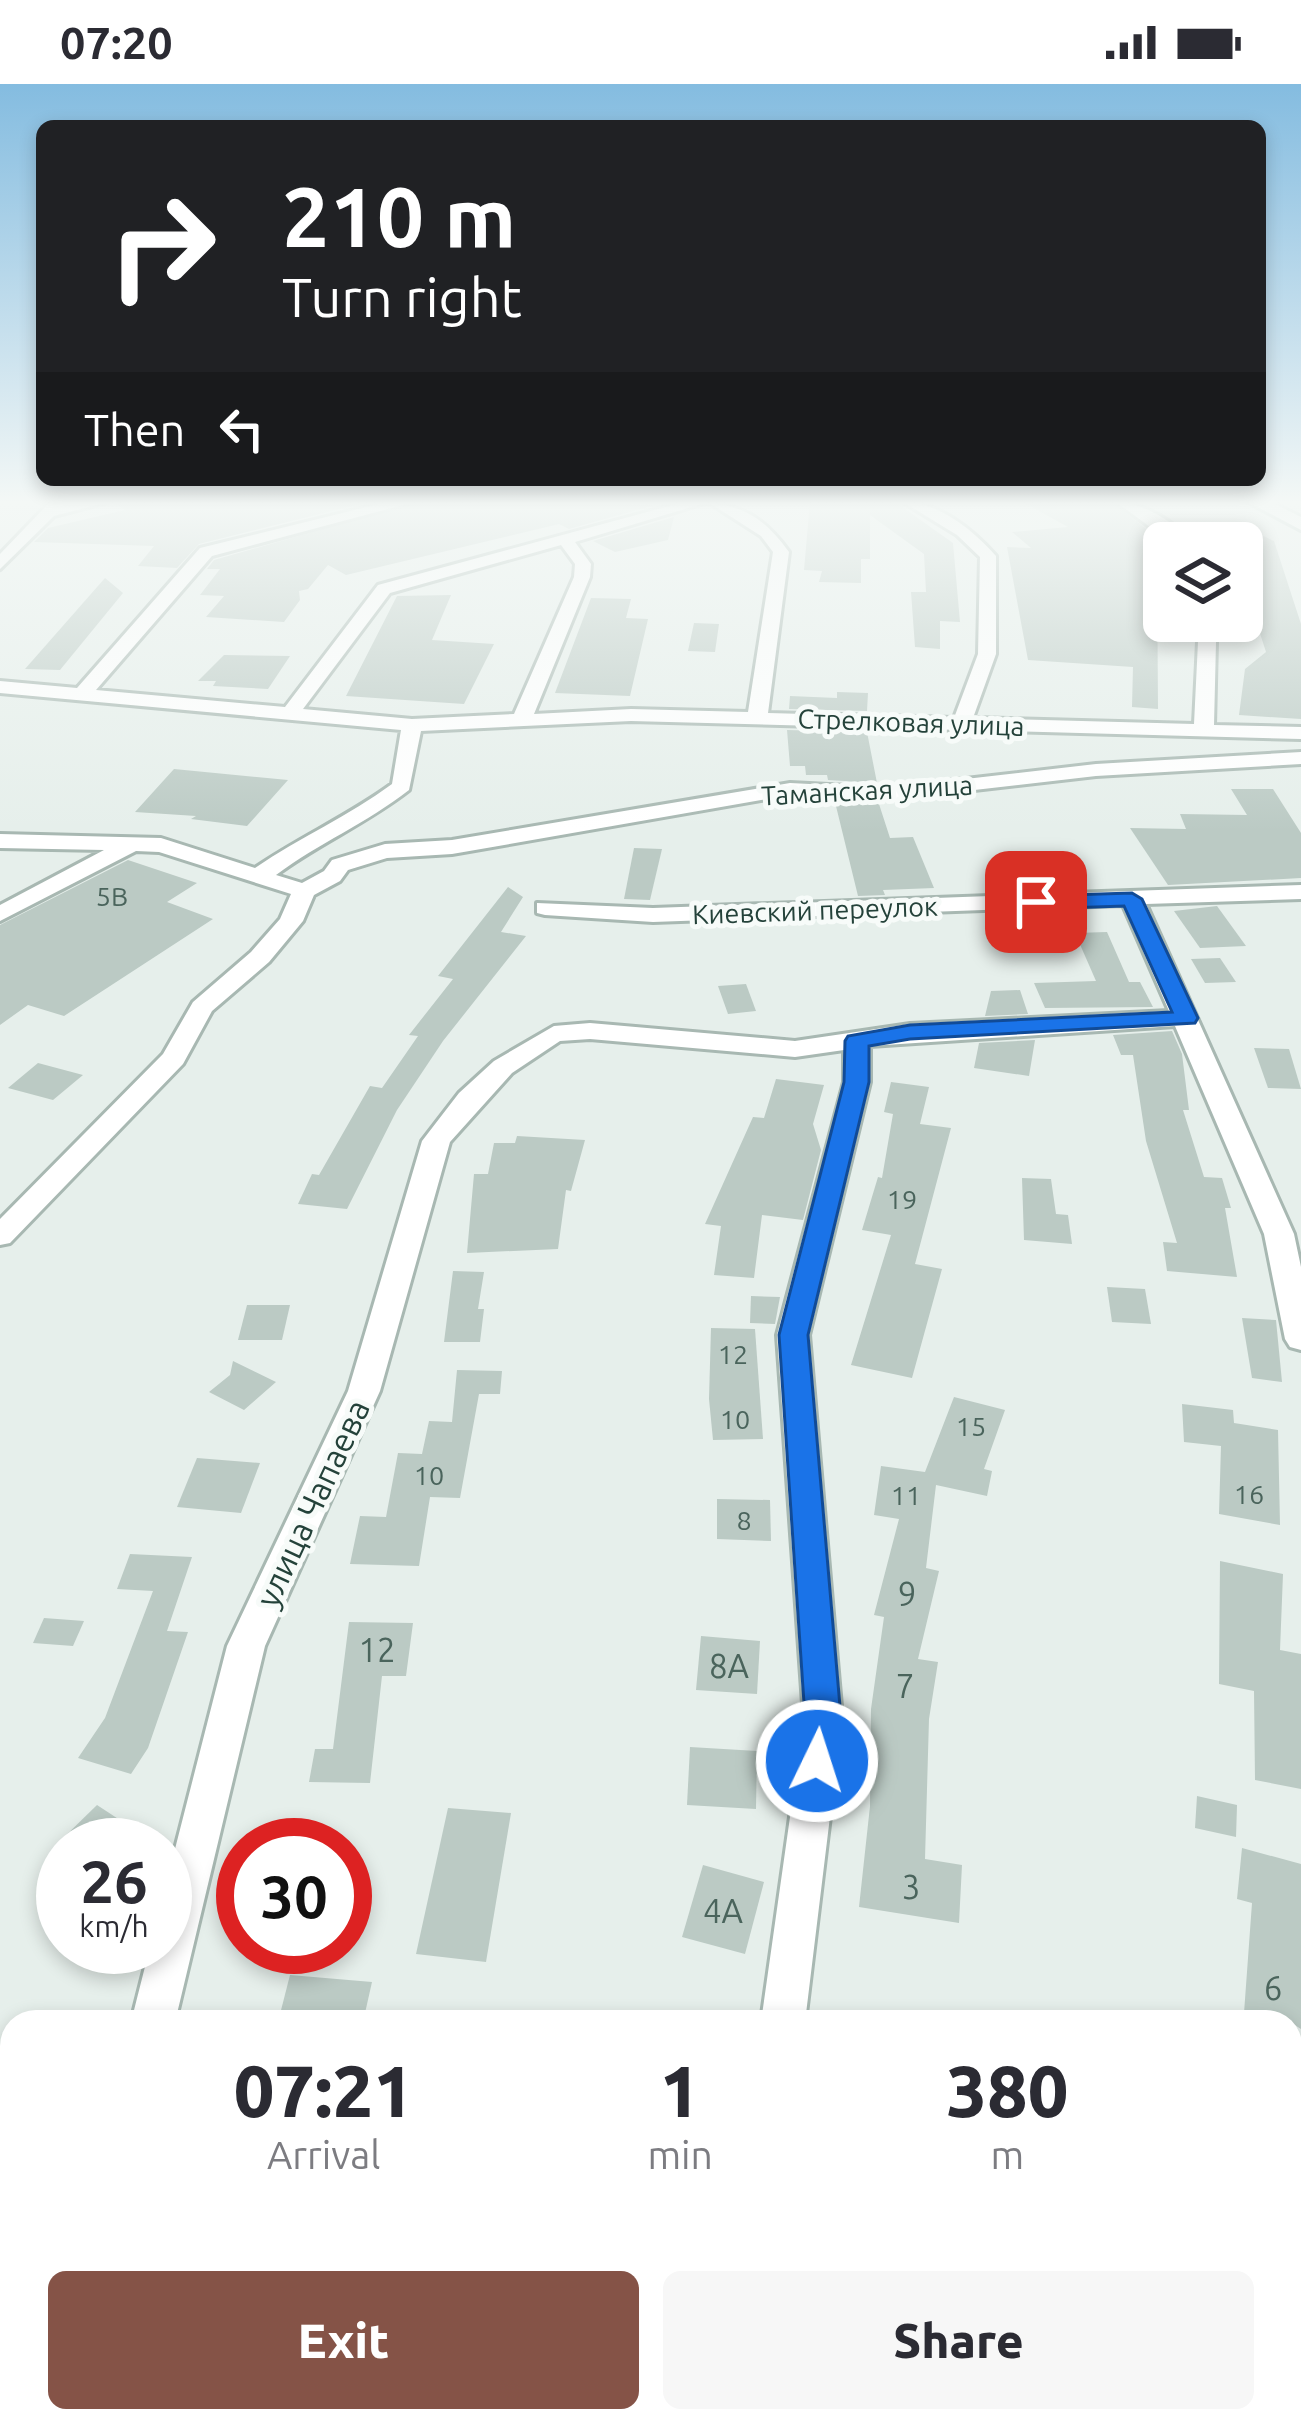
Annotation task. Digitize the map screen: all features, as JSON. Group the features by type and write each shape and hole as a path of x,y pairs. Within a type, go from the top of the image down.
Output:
{"street":[{"path":"81,695 154,612"},
{"path":"292,712 367,612"},
{"path":"520,722 567,612"},
{"path":"758,718 773,612"},
{"path":"962,722 989,642 989,612"},
{"path":"1204,732 1208,642"},
{"name":"Стрелковая улица","path":"0,687 412,725 631,715 1301,733"},
{"path":"259,876 304,844 361,817 401,786 412,725"},
{"name":"Таманская улица","path":"304,890 332,876 340,865 385,851 452,847 790,789 887,794 1096,770 1301,758"},
{"path":"0,841 161,845 304,890 291,920 260,957 202,1007 174,1058 5,1221"},
{"path":"0,914 134,844"},
{"name":"Киевский переулок","path":"545,908 653,915 1301,892"},
{"path":"1132,899 1279,1234 1301,1339"},
{"path":"785,2010 823,1718 793,1335 856,1082 857,1041 910,1032 1186,1018"},
{"name":"улица Чапаева","path":"157,2010 246,1646 364,1391 436,1141 469,1099 503,1067 554,1034 590,1031 795,1049 857,1041"}],"building":[{"path":"75,612 108,612 60,670 25,669"},
{"path":"211,612 292,612 284,622 206,617"},
{"path":"389,612 444,612 432,640 494,644 464,704 346,696"},
{"path":"586,612 628,612 626,618 648,619 630,696 555,693"},
{"path":"912,612 959,612 960,622 940,621 940,649 915,647"},
{"path":"1019,612 1143,612 1143,642 1158,642 1158,709 1132,707 1133,667 1028,660"},
{"path":"1263,612 1297,612 1301,719 1239,715 1245,669 1266,652"},
{"path":"694,623 719,624 715,652 688,651"},
{"path":"224,655 290,656 268,689 198,681"},
{"path":"837,692 868,693 867,711 789,709 790,696 837,698"},
{"path":"787,730 867,732 877,783 828,780 827,775 806,775 805,766 790,766"},
{"path":"174,769 288,780 247,826 135,812"},
{"path":"1231,789 1273,789 1301,833 1301,878 1168,885 1130,828 1186,829 1180,814 1247,815"},
{"path":"835,802 879,804 890,838 913,837 934,888 858,896"},
{"path":"634,848 662,849 650,900 624,899"},
{"path":"128,860 197,883 167,902 213,919 64,1016 28,1005 0,1025 0,925"},
{"path":"508,887 523,897 501,932 526,936 443,1041 397,1110 347,1209 298,1204 312,1174 319,1175 370,1086 382,1088 418,1036 409,1035 453,979 438,976"},
{"path":"1217,906 1246,946 1200,948 1174,911"},
{"path":"1107,932 1129,982 1140,982 1153,1007 1045,1008 1034,983 1096,981 1075,933"},
{"path":"1220,958 1236,982 1205,983 1191,959"},
{"path":"746,984 756,1011 728,1014 718,986"},
{"path":"1020,990 1028,1014 985,1016 991,991"},
{"path":"1172,1031 1182,1054 1189,1110 1183,1110 1204,1177 1222,1178 1231,1208 1225,1208 1237,1277 1167,1271 1163,1242 1177,1243 1146,1141 1133,1055 1121,1055 1113,1035"},
{"path":"1035,1040 1029,1076 974,1068 979,1043"},
{"path":"1254,1048 1289,1049 1301,1089 1268,1088"},
{"path":"38,1063 83,1075 53,1100 8,1088"},
{"path":"776,1079 824,1085 813,1124 821,1150 803,1220 762,1215 754,1278 714,1275 721,1226 705,1224 753,1117 764,1118"},
{"path":"891,1082 929,1087 920,1124 951,1128 915,1264 942,1269 912,1378 851,1365 891,1235 862,1230 878,1177 882,1178 893,1114 884,1112"},
{"path":"517,1136 585,1140 571,1191 566,1190 558,1249 467,1253 474,1174 488,1174 494,1143 515,1143"},
{"path":"1022,1178 1051,1179 1056,1214 1068,1215 1072,1244 1024,1240"},
{"path":"453,1271 484,1272 478,1309 484,1309 480,1342 444,1342"},
{"path":"1107,1287 1145,1289 1151,1324 1112,1322"},
{"path":"751,1296 780,1297 775,1324 750,1323"},
{"path":"247,1305 290,1305 282,1340 238,1340"},
{"path":"1242,1318 1276,1320 1282,1382 1252,1378"},
{"path":"711,1328 755,1329 763,1439 713,1440"},
{"path":"233,1361 276,1382 244,1410 209,1392 230,1375"},
{"path":"457,1370 502,1371 500,1394 479,1394 460,1498 430,1497 419,1566 350,1564 360,1516 386,1517 398,1453 422,1454 429,1421 452,1422"},
{"path":"954,1397 1005,1410 984,1469 992,1471 987,1496 936,1485 926,1568 939,1571 918,1659 938,1662 929,1719 925,1859 962,1865 959,1923 859,1907 870,1806 871,1709 884,1617 874,1615 899,1519 874,1515 881,1466 925,1472"},
{"path":"1182,1404 1233,1410 1234,1423 1278,1430 1280,1525 1219,1514 1221,1446 1184,1442"},
{"path":"197,1458 260,1463 241,1513 177,1507"},
{"path":"717,1499 770,1500 771,1541 717,1539"},
{"path":"130,1554 192,1557 167,1631 188,1632 148,1748 131,1774 78,1758 105,1718 153,1591 117,1589"},
{"path":"1220,1561 1283,1574 1280,1650 1301,1654 1301,1789 1255,1780 1254,1691 1219,1684"},
{"path":"44,1618 84,1621 73,1646 33,1643"},
{"path":"349,1622 413,1623 406,1676 382,1676 370,1783 309,1782 315,1749 333,1749"},
{"path":"701,1636 760,1641 757,1694 696,1690"},
{"path":"690,1747 757,1751 756,1809 687,1805"},
{"path":"1197,1796 1237,1805 1236,1837 1195,1828"},
{"path":"97,1805 117,1818 84,1818"},
{"path":"448,1808 511,1813 486,1962 416,1954"},
{"path":"1242,1848 1301,1864 1301,2010 1244,2010 1252,1903 1237,1899"},
{"path":"703,1865 764,1882 745,1954 682,1937"},
{"path":"290,1975 372,1982 366,2010 281,2010"}],"route":[{"path":"817,1761 823,1718 793,1335 856,1082 857,1041 910,1032 1186,1018 1132,899 1036,902"}]}
